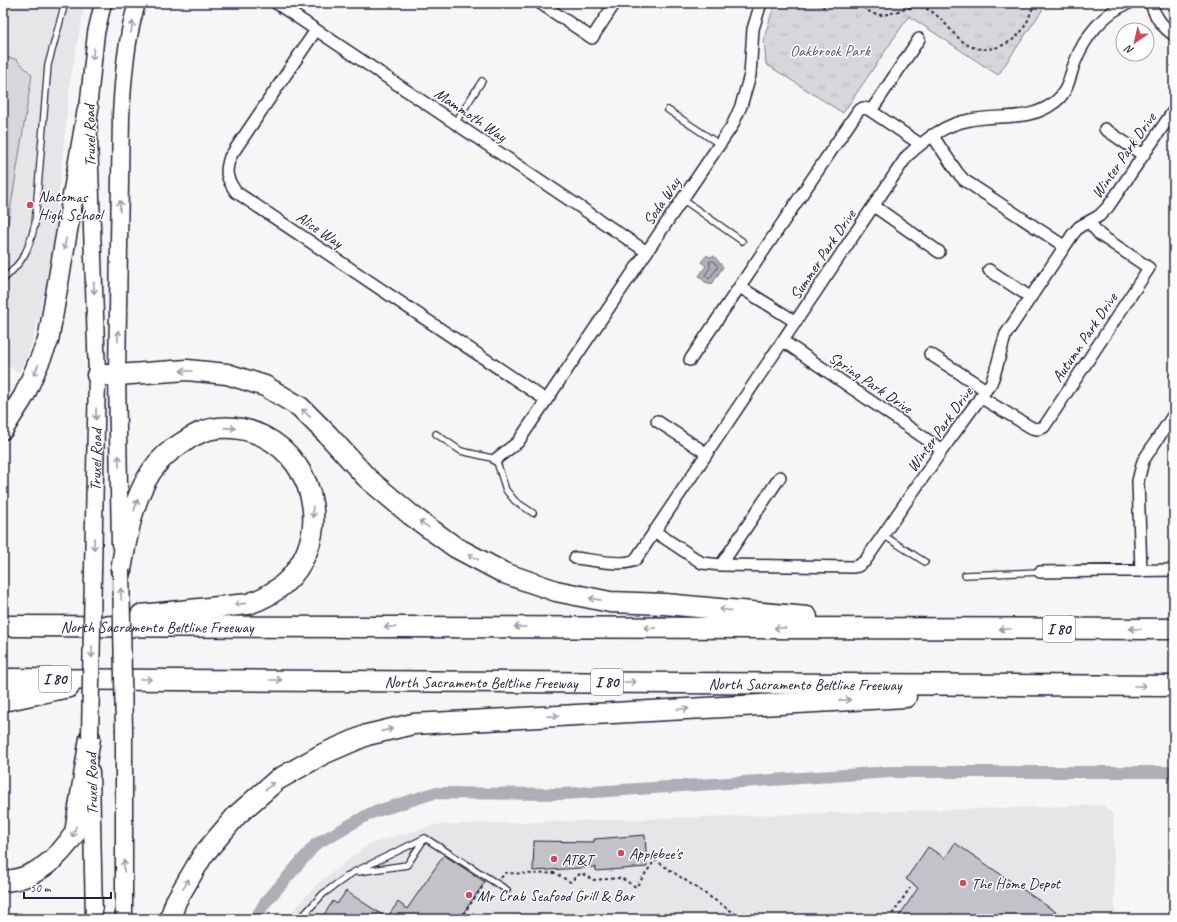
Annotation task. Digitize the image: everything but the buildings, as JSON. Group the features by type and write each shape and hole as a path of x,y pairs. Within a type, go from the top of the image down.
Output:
{"highway":[{"path":"3,429 24,396 48,342 88,109"},
{"path":"97,375 187,370 227,374 265,386 300,407 367,478 411,515 455,548 504,573 556,592 610,602 665,604 945,629"},
{"path":"42,626 248,604 270,594 280,588 293,575 303,560 310,543 313,524 313,508 311,495 305,478 292,458 279,446 263,436 247,430 228,427 216,428 191,437 174,448 151,472 142,490 129,528 121,570"},
{"name":"North Sacramento Beltline Freeway","path":"3,626 1174,629"},
{"name":"North Sacramento Beltline Freeway","path":"3,679 1174,686"},
{"path":"3,701 107,679"},
{"path":"170,919 176,901 203,855 237,814 277,780 323,754 366,735 413,724 1106,686"},
{"path":"3,881 25,876 37,871 56,857 75,833 90,738"}],"main road":[{"name":"Truxel Road","path":"94,919 90,738 97,375 88,109 96,33 103,3"},
{"name":"Truxel Road","path":"124,919 124,731 117,375 123,75 137,3"}],"street":[{"name":"Mammoth Way","path":"276,3 647,252"},
{"path":"540,3 592,38 615,3"},
{"name":"Soda Way","path":"496,459 518,442 732,126 741,106 750,75 753,29 761,3"},
{"path":"1151,3 1157,19 1174,35"},
{"name":"Summer Park Drive","path":"575,558 622,563 633,562 907,156 932,135 948,126 965,121 1032,115 1045,110 1066,90 1075,61 1084,43 1105,18 1124,4"},
{"name":"Alice Way","path":"316,30 230,157 226,168 228,181 236,192 546,400"},
{"path":"871,111 919,39"},
{"path":"690,360 858,110 863,108 868,109 920,144"},
{"name":"Winter Park Drive","path":"654,531 702,563 721,565 852,567 866,561 942,450 991,383 996,372 1001,348 1006,334 1064,246 1079,227 1099,216 1108,207 1174,110"},
{"path":"1105,129 1144,155"},
{"path":"932,135 964,180 1064,246"},
{"path":"874,206 939,252"},
{"name":"Autumn Park Drive","path":"983,393 1032,428 1038,429 1044,427 1149,268 1100,235 1088,222"},
{"path":"989,270 1030,297"},
{"path":"740,287 796,322"},
{"name":"Spring Park Drive","path":"783,341 942,450"},
{"path":"930,354 983,393"},
{"path":"1141,571 1138,481 1143,461 1174,414"},
{"path":"658,421 706,453"},
{"path":"721,565 780,477"},
{"path":"1040,572 1174,570"}],"lane":[{"path":"3,280 19,265 30,246 35,224 48,65 65,3"},
{"path":"455,123 482,81"},
{"path":"668,110 719,144"},
{"path":"682,200 742,241"},
{"path":"436,434 461,451 496,459 506,490 515,501 532,513"},
{"path":"883,535 925,562"},
{"path":"965,575 1040,572"},
{"path":"352,873 407,865 425,838"},
{"path":"300,919 323,894 352,873 425,838"},
{"path":"425,838 507,890"}],"path":[{"path":"818,3 823,6 826,3"},
{"path":"859,3 872,13 884,15 912,7 926,8 946,24 955,35 968,46 989,50 1006,44 1020,33 1030,17 1034,3"},
{"path":"460,919 483,886 492,892 505,873 555,873 570,882 581,873 593,880 621,878 636,888 655,860 743,919"},
{"path":"889,919 910,888"}],"shaded area":[{"name":"Natomas High School","path":"3,3 85,3 70,82 54,241 39,318 30,348 19,373 3,362"},
{"path":"1104,805 1113,815 1115,919 286,919 317,884 369,844 435,825"}],"green space":[{"name":"Oakbrook Park","path":"775,3 1047,3 998,75 909,16 843,113 766,64 764,38"},
{"path":"3,57 16,59 32,75 3,255"}],"water":[{"path":"707,255 709,257 714,256 723,267 712,284 705,282 699,276 706,266 701,262"}],"waterway":[{"path":"255,919 265,903 316,844 371,813 434,793 563,794 890,772 1174,772"}],"place":[{"name":"Natomas High School","path":"30,205"},
{"name":"Applebee's","path":"621,853"},
{"name":"AT&T","path":"554,859"},
{"name":"The Home Depot","path":"963,883"},
{"name":"Mr Crab Seafood Grill & Bar","path":"469,895"}]}
